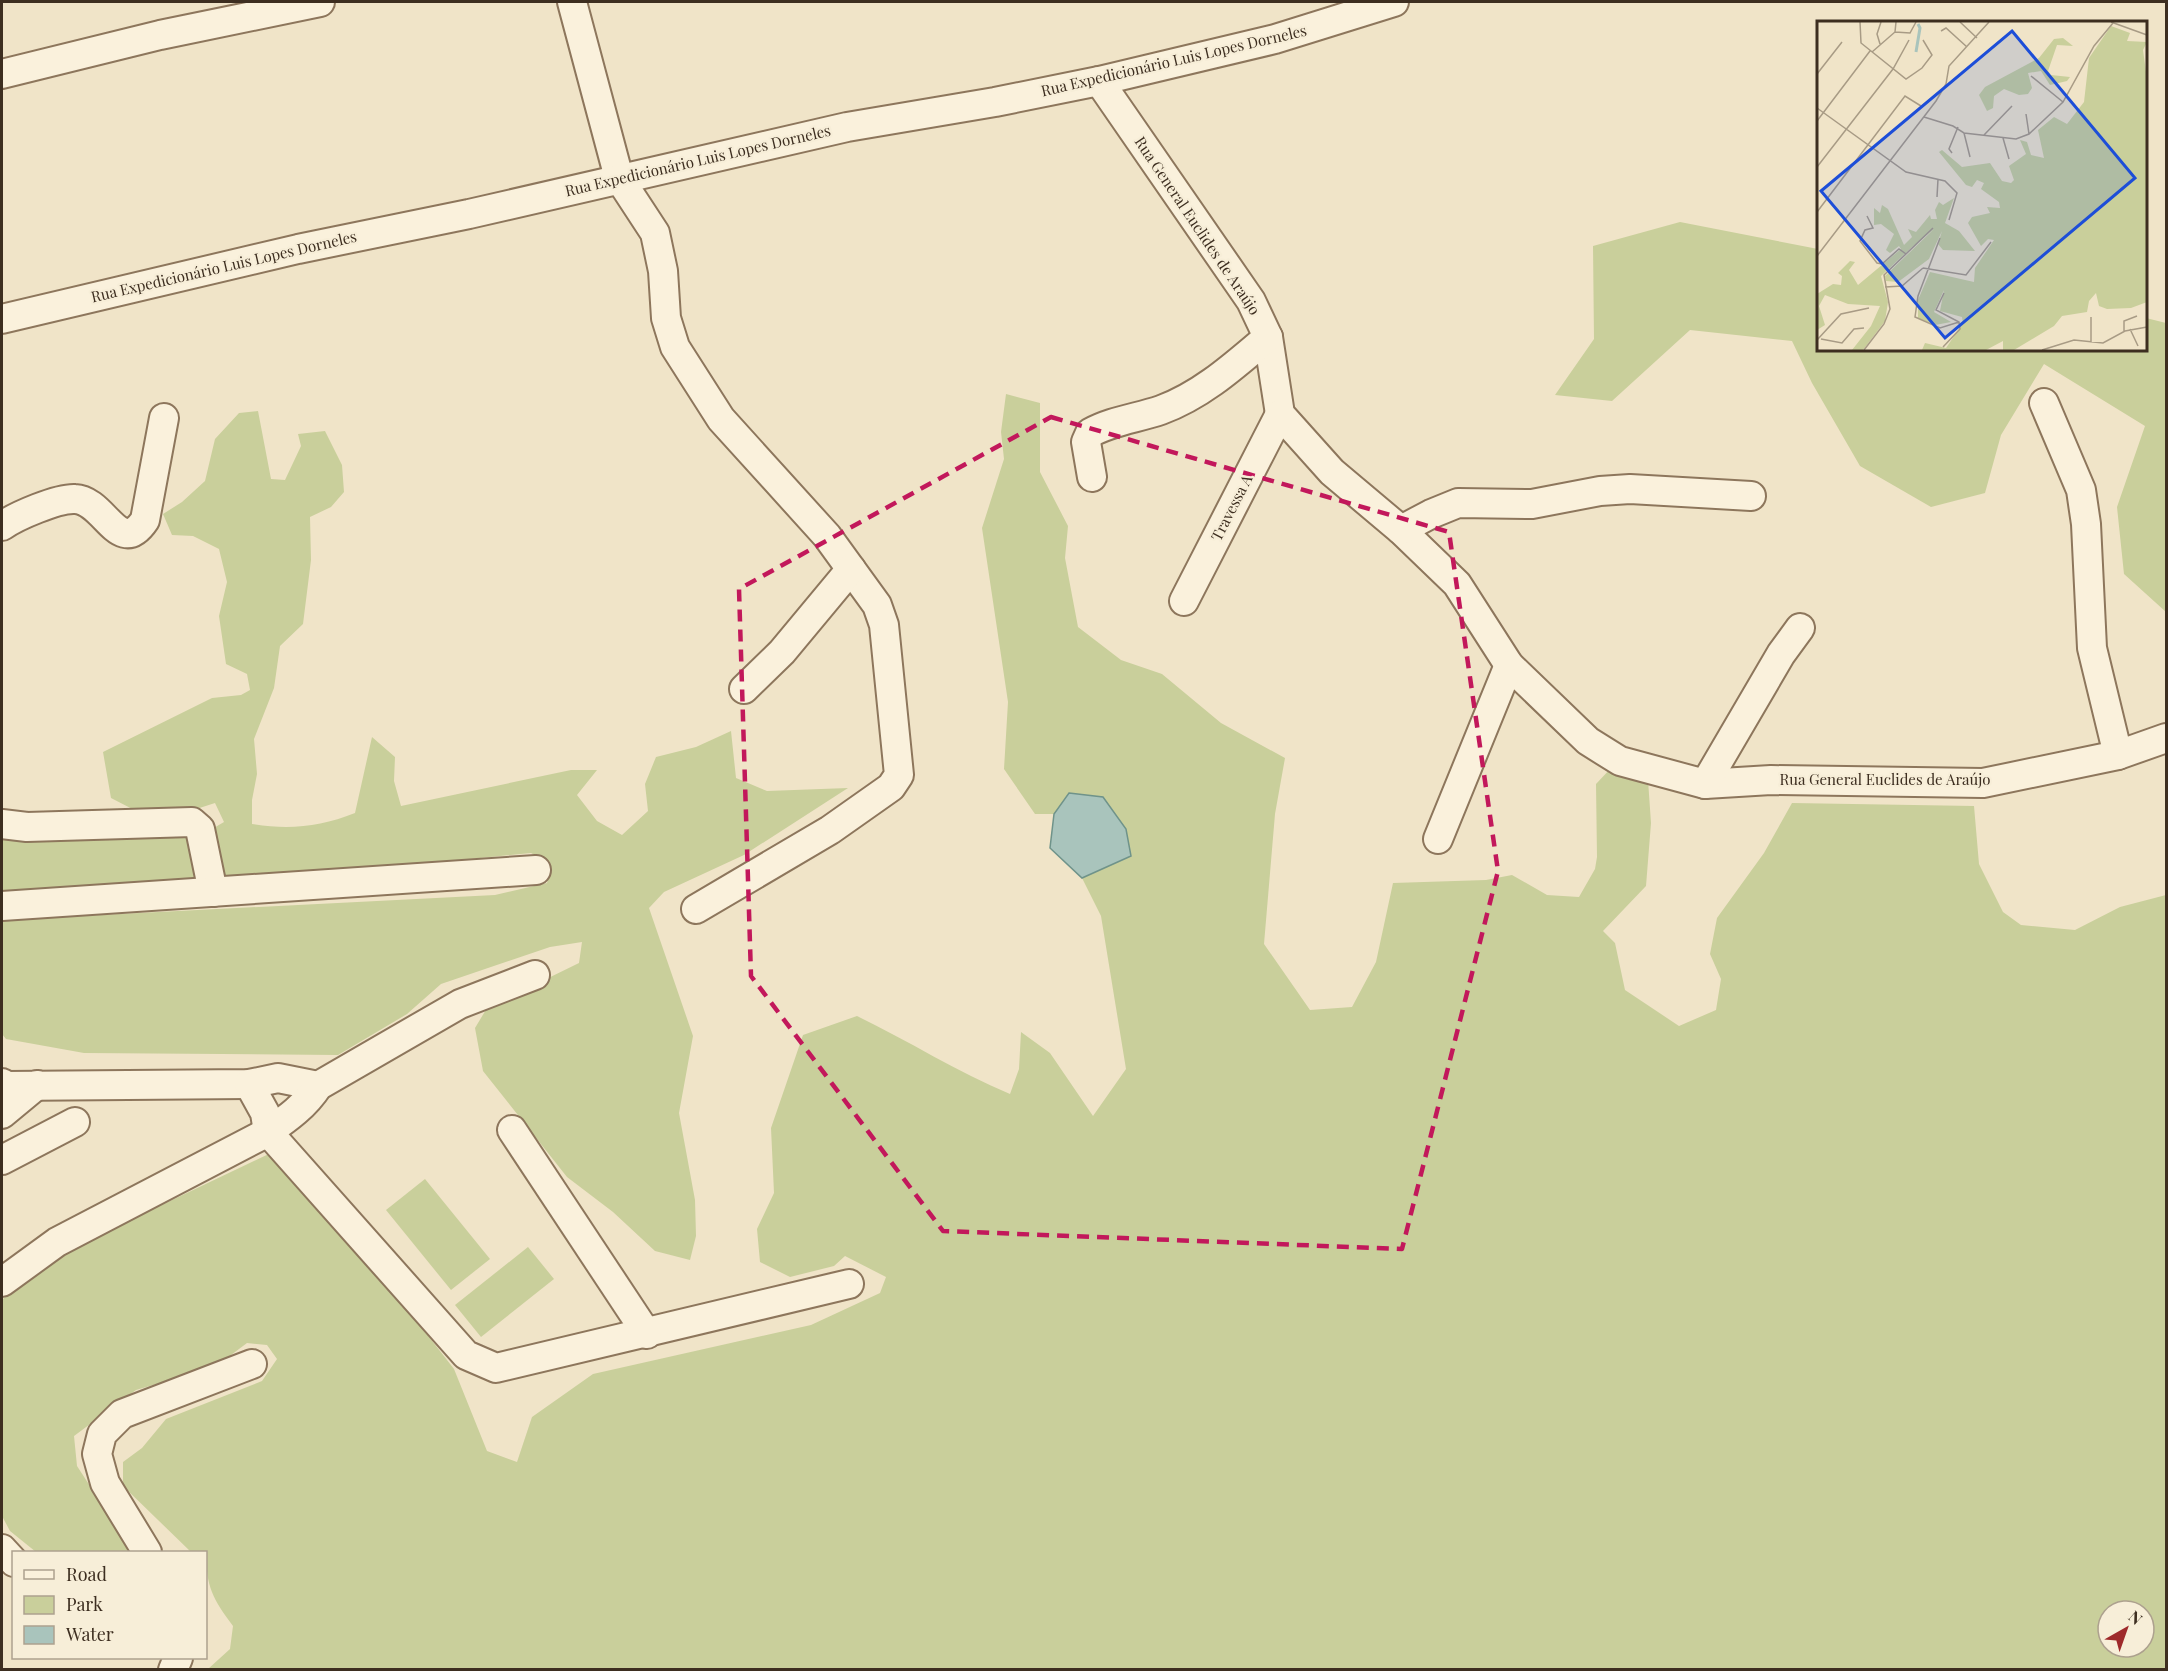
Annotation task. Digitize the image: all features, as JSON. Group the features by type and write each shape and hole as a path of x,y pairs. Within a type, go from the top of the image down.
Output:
{"street":[{"path":"2,74 160,35 320,2"},
{"path":"572,2 619,178 655,233 663,271 666,318 675,347 722,419 827,536 877,605 884,625 899,775 891,787 830,830 696,909"},
{"name":"Rua Expedicionário Luis Lopes Dorneles","path":"2,319 298,249 469,214 847,127 995,102 1100,81 1275,39 1394,2"},
{"name":"Rua General Euclides de Araújo","path":"1100,81 1251,301 1268,337 1280,414 1332,471 1401,530 1457,584 1509,664 1588,741 1620,761 1705,784 1771,780 1983,783 2118,755 2166,738"},
{"path":"1092,477 1086,442 1090,433 1161,410 1194,395 1233,367 1268,337"},
{"path":"2044,403 2080,490 2086,524 2092,648 2118,755"},
{"name":"Travessa A","path":"1185,601 1280,414"},
{"path":"2,526 19,515 75,499 88,502 119,531 128,535 137,532 145,520 164,418"},
{"path":"1401,530 1431,513 1458,503 1532,504 1599,491 1630,489 1751,496"},
{"path":"744,689 782,652 851,569"},
{"path":"1705,784 1781,654 1800,628"},
{"path":"1438,839 1509,664"},
{"path":"2,824 27,826 192,822 200,828 213,892"},
{"path":"2,906 536,870"},
{"path":"2,1282 57,1242 268,1132 309,1100 318,1086 460,1004 535,975"},
{"path":"2,1083 8,1086 249,1084 278,1078 318,1086"},
{"path":"249,1084 265,1113 268,1132 466,1355 496,1368 647,1334 849,1284"},
{"path":"2,1114 37,1085"},
{"path":"2,1160 75,1122"},
{"path":"512,1130 647,1334"},
{"path":"146,1551 105,1483 97,1454 102,1434 122,1414 252,1364"}],"highlighted area":[{"path":"1051,417 1449,532 1498,871 1402,1249 943,1231 751,976 739,589"}],"green space":[{"path":"1680,222 1817,249 1817,351 2147,351 2147,318 2166,323 2166,612 2124,574 2117,507 2145,426 2044,364 2001,435 1985,493 1931,507 1860,466 1812,383 1792,341 1690,330 1612,401 1555,395 1594,339 1593,246"},
{"path":"1006,394 1040,403 1040,472 1068,526 1065,558 1078,627 1121,660 1162,674 1221,723 1285,758 1275,814 1264,944 1310,1010 1352,1007 1376,962 1393,883 1486,880 1512,875 1547,895 1579,897 1595,869 1597,857 1596,784 1612,767 1648,780 1651,823 1646,886 1603,931 1615,943 1625,990 1679,1026 1716,1010 1721,979 1710,954 1717,918 1764,853 1792,803 1974,806 1979,864 2003,912 2021,925 2075,930 2120,907 2166,895 2166,1669 208,1669 230,1649 233,1626 220,1608 209,1584 207,1551 190,1551 123,1486 123,1462 142,1448 166,1419 262,1381 277,1359 267,1345 247,1343 215,1367 136,1390 74,1436 77,1466 132,1551 35,1551 10,1531 2,1516 2,1300 38,1264 273,1152 291,1160 454,1369 487,1451 517,1462 532,1417 593,1374 811,1325 880,1293 886,1277 845,1256 834,1266 790,1277 760,1262 757,1229 774,1193 771,1128 803,1035 857,1016 1010,1094 1019,1069 1021,1032 1050,1053 1093,1116 1126,1069 1101,916 1082,878 1131,856 1069,793 1054,814 1035,814 1004,769 1008,702 982,528 1004,459 1001,432"},
{"path":"258,411 271,479 285,480 301,446 298,434 325,431 342,465 344,492 331,507 310,517 311,560 303,624 280,646 274,688 254,739 257,774 252,800 252,824 279,827 304,826 355,813 372,737 395,757 394,781 401,806 571,770 597,770 577,795 597,821 622,835 648,811 645,784 656,757 696,747 731,731 736,778 767,791 848,788 744,855 664,892 649,908 693,1036 679,1113 695,1200 696,1236 690,1260 655,1251 613,1212 567,1177 483,1071 475,1028 487,1008 579,963 582,942 550,947 441,984 407,1014 338,1055 84,1053 6,1039 2,1034 2,920 495,895 547,883 551,864 531,853 291,877 2,895 2,821 207,832 224,822 215,803 184,813 144,815 111,798 103,752 212,698 241,695 250,690 247,674 226,664 219,616 227,582 219,549 193,536 172,535 163,514 182,502 205,481 215,439 239,413"},
{"path":"425,1179 490,1259 451,1290 386,1210"},
{"path":"528,1247 554,1279 481,1337 455,1305"}],"water":[{"path":"1069,793 1103,797 1126,829 1131,856 1082,878 1050,848 1054,814"}]}
